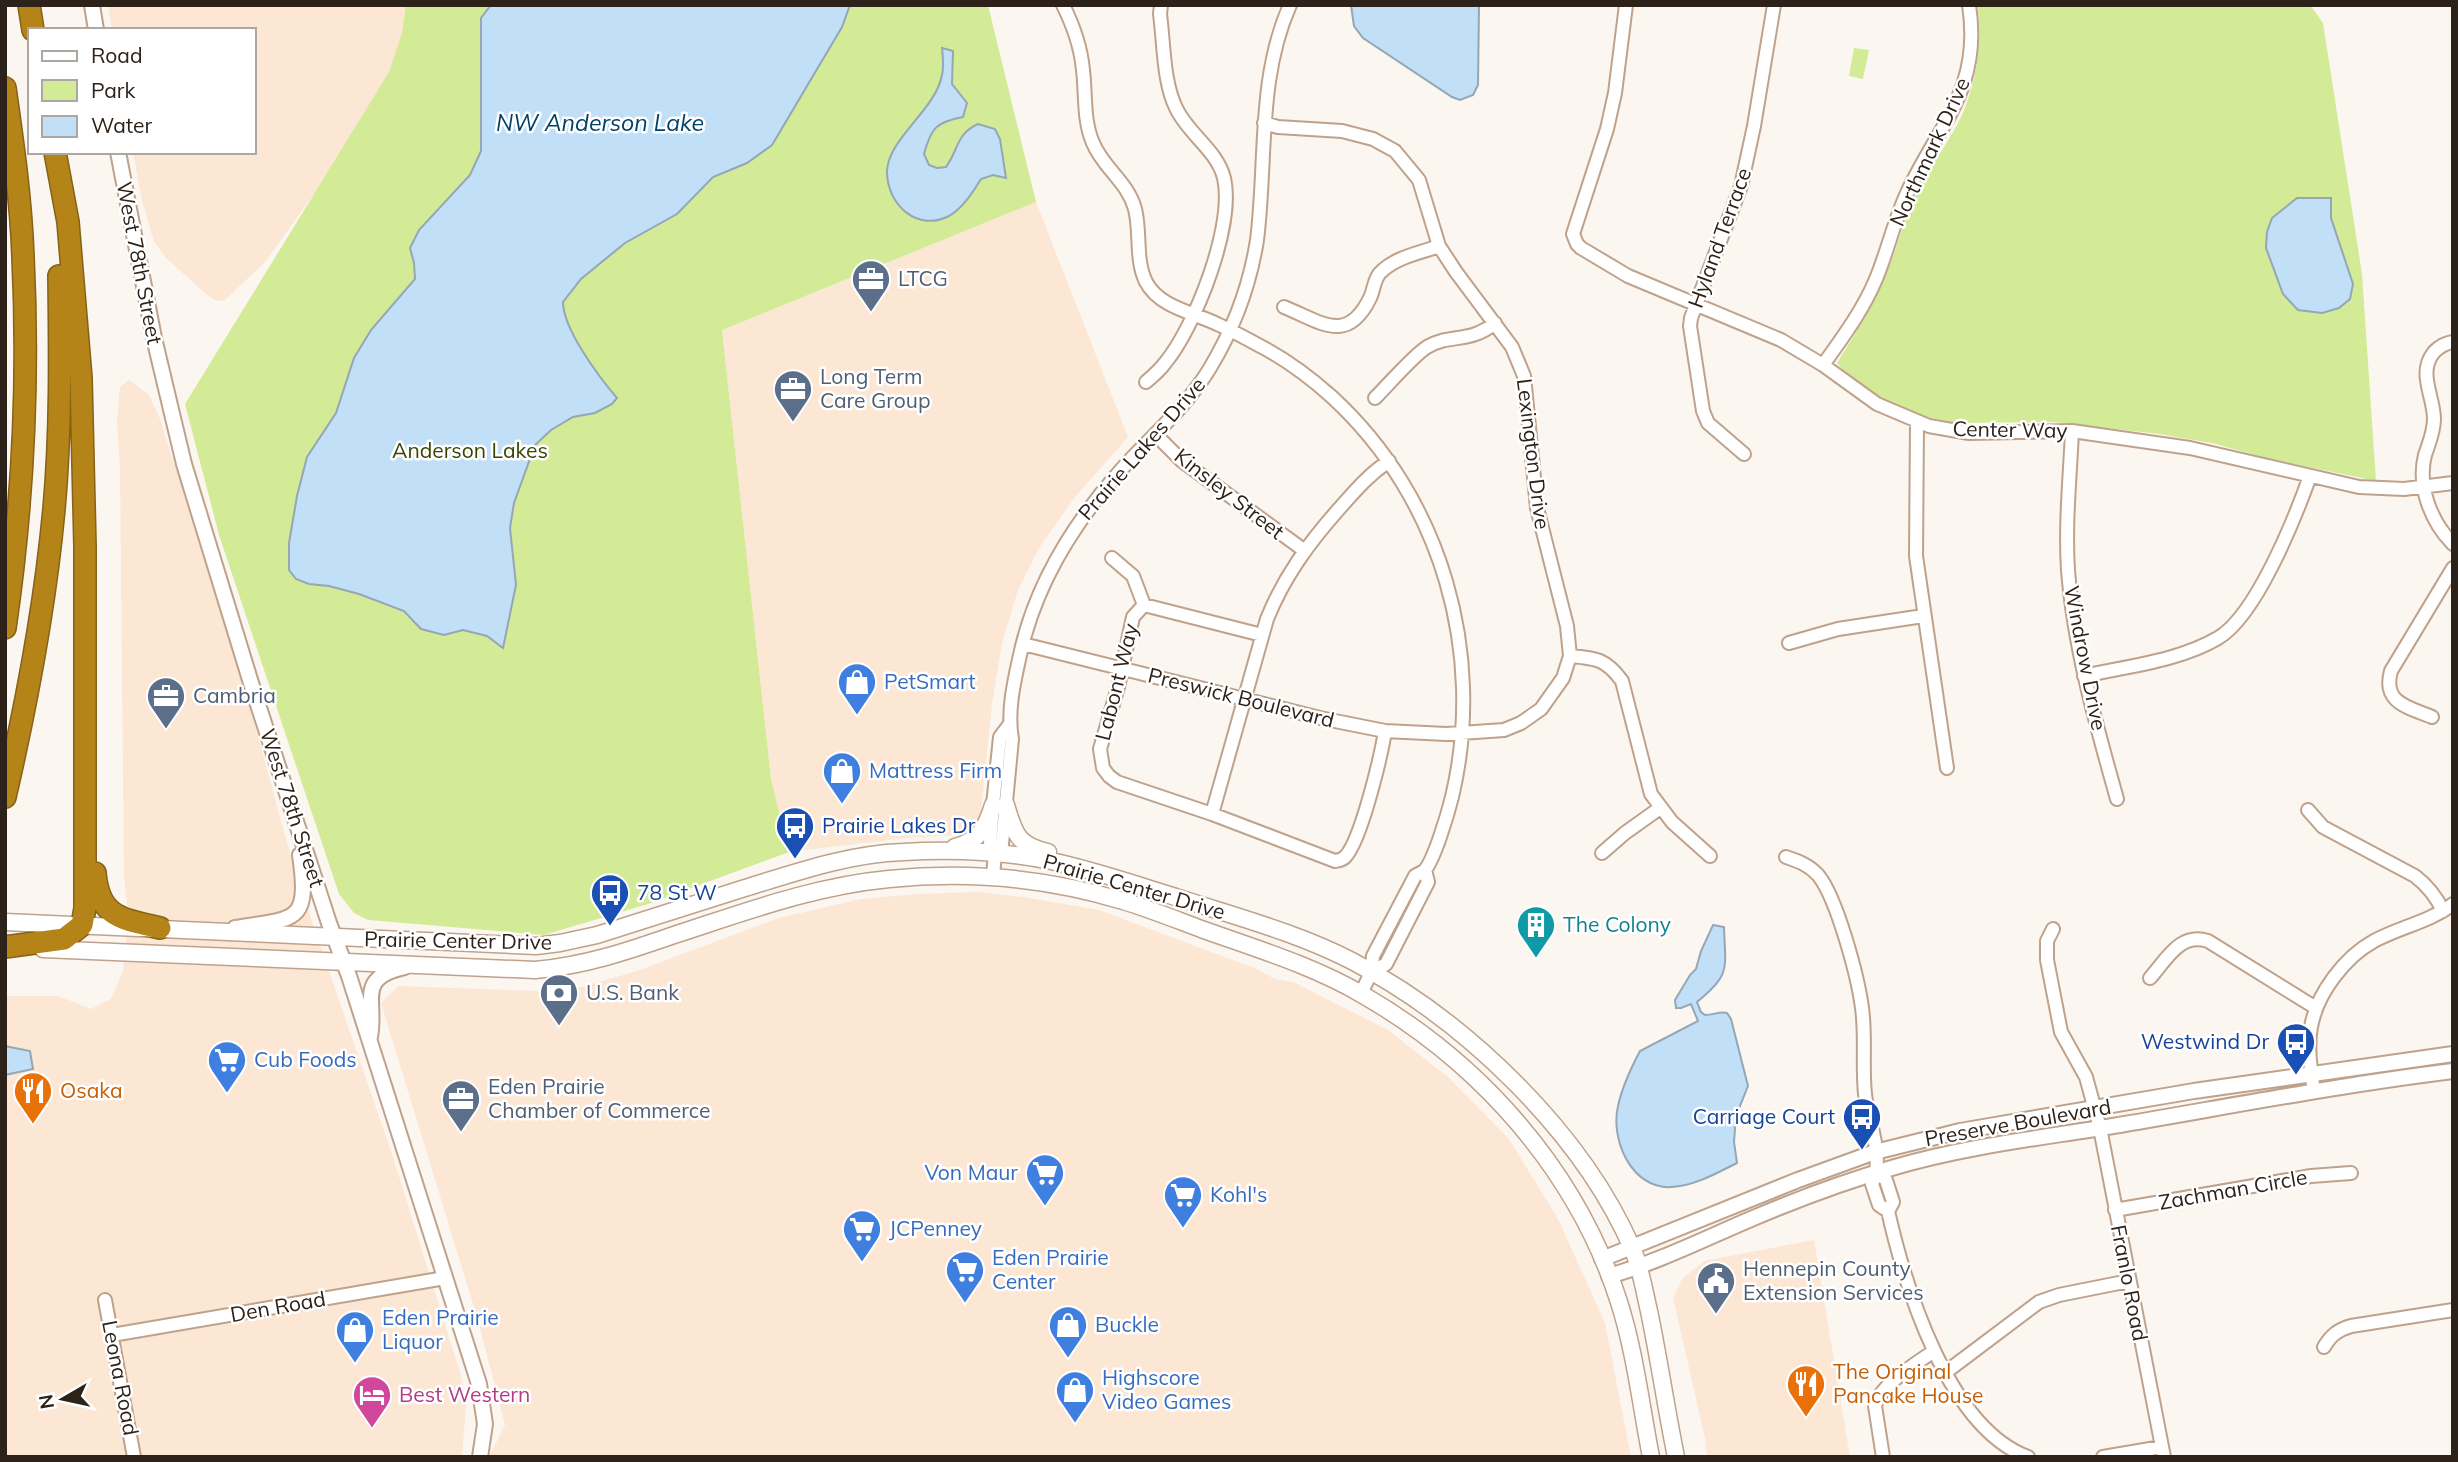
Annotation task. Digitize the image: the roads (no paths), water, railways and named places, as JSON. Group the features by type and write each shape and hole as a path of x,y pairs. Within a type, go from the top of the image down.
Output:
{"highway":[{"path":"29,5 33,28"},
{"path":"5,88 19,201 25,344 23,443 13,569 5,628"},
{"path":"5,947 64,939 82,925 85,908 81,378 68,222 53,154"},
{"path":"5,797 33,667 54,508 59,432 60,276 53,154"},
{"path":"86,792 100,900 124,919 160,928"}],"main road":[{"path":"939,851 968,844 979,836 1000,805 1016,835 1029,846 1084,860 1132,883"},
{"name":"Prairie Center Drive","path":"5,922 516,945 560,943 597,935 832,862 900,852 995,853 1049,860 1132,883 1284,933 1350,960 1455,1028 1520,1089 1587,1166 1610,1203 1632,1248 1640,1267 1675,1457"},
{"name":"Prairie Center Drive","path":"5,947 536,970 596,961 762,906 825,889 917,876 993,876 1072,888 1124,901 1310,969 1361,993 1423,1034 1466,1068 1512,1115 1555,1172 1602,1258 1624,1319 1651,1457"}],"street":[{"path":"92,5 96,28"},
{"path":"1063,5 1077,42 1083,69 1088,129 1094,146 1130,194 1136,211 1142,268 1154,293 1166,303 1193,313 1267,350 1322,389 1363,429 1389,461 1430,533 1444,572 1455,612 1465,691 1459,770 1449,807 1425,870 1428,882 1386,964 1371,973 1361,993"},
{"path":"1146,382 1166,362 1182,338 1216,260 1225,219 1225,187 1219,165 1187,126 1170,92 1161,5"},
{"name":"Prairie Lakes Drive","path":"993,876 995,853 1002,844 1000,805 1012,739 1010,725 1014,682 1034,606 1070,535 1093,503 1189,398 1209,369 1230,331 1250,274 1256,240 1268,83 1276,45 1290,5"},
{"name":"Center Way","path":"1626,5 1615,93 1607,129 1573,234 1577,244 1628,276 1781,340 1823,365 1877,404 1917,422 1969,433 2072,431 2190,448 2350,486 2384,490 2453,483"},
{"name":"Hyland Terrace","path":"1744,454 1708,424 1703,411 1690,326 1695,304 1741,186 1774,5"},
{"name":"Northmark Drive","path":"1823,365 1863,306 1876,279 1907,192 1959,100 1968,72 1972,44 1969,5"},
{"name":"Lexington Drive","path":"1264,123 1278,127 1342,131 1373,139 1395,151 1419,180 1440,246 1512,347 1524,376 1537,508 1566,618 1570,656 1563,678 1541,709 1521,723 1504,730 1463,734"},
{"name":"West 78th Street","path":"118,154 154,338 175,428 213,563 479,1384 485,1424 480,1457"},
{"path":"1284,307 1331,326 1348,325 1354,321 1370,298 1378,274 1397,261 1440,246"},
{"path":"1375,398 1425,348 1436,343 1475,336 1495,323"},
{"path":"2453,342 2438,348 2426,370 2434,421 2423,467 2424,487 2431,514 2453,544"},
{"path":"1917,422 1916,537 1923,616 1947,768"},
{"name":"Windrow Drive","path":"2072,431 2067,533 2073,619 2084,676 2116,799"},
{"name":"Kinsley Street","path":"1156,435 1182,461 1305,551"},
{"path":"1212,814 1262,635 1276,596 1317,533 1360,484 1389,461"},
{"path":"2084,676 2185,653 2221,637 2248,608 2292,526 2310,477"},
{"name":"Labont Way","path":"1112,558 1133,576 1144,605"},
{"path":"2432,717 2400,704 2389,690 2388,682 2391,671 2453,568"},
{"name":"Labont Way","path":"1144,605 1262,635"},
{"name":"Labont Way","path":"1144,605 1133,617 1100,749 1103,768 1117,782 1212,814 1335,861 1343,859 1365,815 1385,731"},
{"path":"1789,643 1838,629 1923,616"},
{"name":"Preswick Boulevard","path":"1023,644 1320,718 1385,731 1463,734"},
{"path":"1570,656 1602,660 1612,667 1622,681 1651,794 1660,808 1710,856"},
{"path":"1602,853 1660,808"},
{"path":"2308,810 2323,827 2415,876 2448,908 2374,941 2356,953 2341,969 2316,1008 2309,1047 2314,1092"},
{"path":"217,931 288,918 301,906 305,887 296,819"},
{"path":"1786,857 1803,863 1819,877 1843,932 1862,1009 1865,1096 1877,1172 1872,1184 1879,1205 1888,1211 1899,1257 1915,1304 1934,1351 1965,1403 1990,1434 2005,1446 2028,1457"},
{"name":"Franlo Road","path":"2053,929 2047,941 2047,960 2061,1032 2086,1077 2100,1128 2163,1452"},
{"path":"2150,978 2184,941 2201,938 2316,1008"},
{"path":"369,1042 374,1017 369,995 374,984 383,973 411,965"},
{"name":"Preserve Boulevard","path":"1602,1258 1875,1152 1960,1131 2193,1091 2453,1054"},
{"name":"Preserve Boulevard","path":"1609,1276 1640,1267 1783,1206 1877,1172 1990,1144 2453,1071"},
{"name":"Zachman Circle","path":"2115,1210 2311,1176 2351,1173"},
{"name":"Den Road","path":"112,1335 445,1279"},
{"path":"1946,1372 2039,1302 2059,1295 2129,1281"},
{"name":"Leona Road","path":"105,1300 134,1457"},
{"path":"2324,1347 2340,1329 2453,1310"},
{"path":"1884,1457 1875,1406 1877,1397 1902,1374 1934,1351"},
{"path":"2103,1457 2163,1452"}],"water":[{"name":"NW Anderson Lake","path":"491,5 850,5 842,27 772,145 747,163 713,177 677,214 625,243 581,279 563,302 575,339 617,398 612,404 595,413 573,417 551,430 535,445 514,503 510,528 516,585 503,648 487,636 463,630 444,635 421,629 404,611 359,594 309,584 296,579 289,570 289,543 307,457 336,413 354,358 371,330 415,279 410,248 419,230 470,175 481,151 481,18"},
{"path":"1351,5 1479,5 1478,85 1473,95 1460,100 1452,97 1363,38 1354,26"},
{"path":"942,48 953,51 952,84 967,103 963,117 946,121 932,132 924,154 929,165 946,167 962,137 978,124 995,129 1000,139 1006,178 993,175 981,179 954,213 926,221 907,213 899,205 893,196 887,173 894,149 938,88 943,69"},
{"path":"2297,198 2331,198 2331,218 2353,284 2350,299 2339,308 2322,313 2298,310 2283,294 2266,248 2267,232 2272,218"},
{"path":"1713,925 1724,927 1724,969 1716,984 1697,1002 1705,1015 1727,1013 1731,1019 1748,1086 1736,1116 1734,1142 1737,1163 1689,1184 1658,1186 1635,1172 1627,1160 1617,1133 1618,1106 1640,1051 1698,1021 1691,1004 1676,1008 1675,1000 1696,969"},
{"path":"5,1046 30,1051 33,1069 5,1075"}],"place":[{"name":"LTCG","path":"871,313"},
{"name":"Long Term Care Group","path":"793,423"},
{"name":"PetSmart","path":"857,716"},
{"name":"Cambria","path":"166,730"},
{"name":"Mattress Firm","path":"842,805"},
{"name":"Prairie Lakes Dr","path":"795,860"},
{"name":"78 St W","path":"610,927"},
{"name":"The Colony","path":"1536,959"},
{"name":"U.S. Bank","path":"559,1027"},
{"name":"Westwind Dr","path":"2296,1076"},
{"name":"Cub Foods","path":"227,1094"},
{"name":"Osaka","path":"33,1125"},
{"name":"Eden Prairie Chamber of Commerce","path":"461,1133"},
{"name":"Carriage Court","path":"1862,1151"},
{"name":"Von Maur","path":"1045,1207"},
{"name":"Kohl's","path":"1183,1229"},
{"name":"JCPenney","path":"862,1263"},
{"name":"Eden Prairie Center","path":"965,1304"},
{"name":"Hennepin County Extension Services","path":"1716,1315"},
{"name":"Buckle","path":"1068,1359"},
{"name":"Eden Prairie Liquor","path":"355,1364"},
{"name":"The Original Pancake House","path":"1806,1418"},
{"name":"Highscore Video Games","path":"1075,1424"},
{"name":"Best Western","path":"372,1429"}],"park label":[{"name":"Anderson Lakes","path":"470,451"}]}
